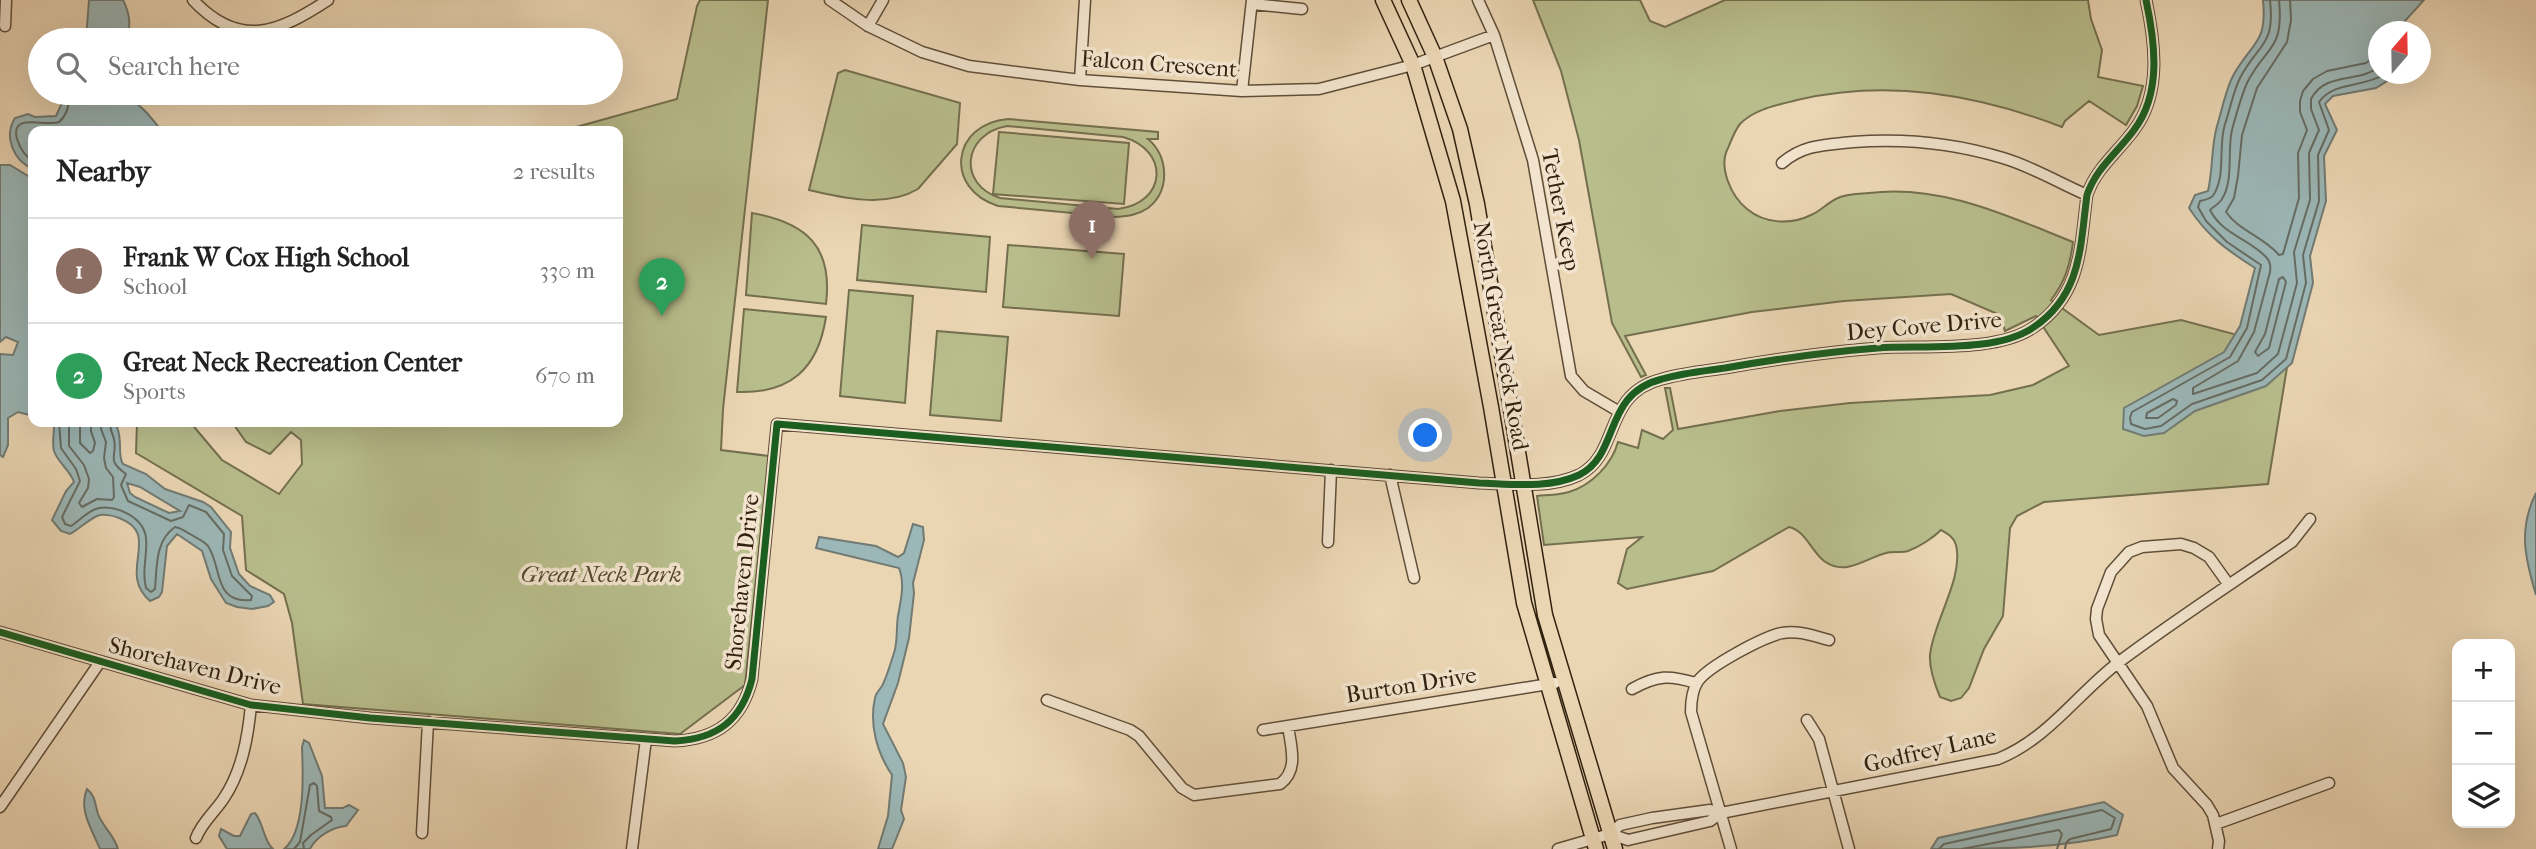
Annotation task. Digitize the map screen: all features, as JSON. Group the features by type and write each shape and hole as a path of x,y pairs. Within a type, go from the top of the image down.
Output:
{"main road":[{"name":"North Great Neck Road","path":"1383,0 1413,65 1453,201 1524,603 1595,844"},
{"name":"North Great Neck Road","path":"1409,0 1435,57 1460,129 1478,204 1545,615 1615,849"}],"street":[{"path":"5,26 6,0"},
{"path":"193,0 216,20 233,28"},
{"path":"272,28 294,22 328,0"},
{"name":"Falcon Crescent","path":"830,0 868,26 922,52 969,66 1080,80 1242,91 1319,89 1413,65 1494,35"},
{"path":"868,26 883,0"},
{"path":"1080,80 1085,0"},
{"name":"Tether Keep","path":"1478,0 1494,35 1533,160 1568,365 1577,384 1584,391 1618,411"},
{"name":"Dey Cove Drive","path":"1504,484 1568,479 1586,471 1599,457 1618,411 1643,387 1665,378 1772,360 1878,348 1997,343 2023,334 2050,314 2066,295 2078,261 2091,183 2134,130 2147,103 2154,72 2146,0"},
{"path":"1242,91 1252,2 1302,9"},
{"path":"1782,163 1796,152 1821,145 1887,139 1937,143 2004,158 2087,195"},
{"name":"Shorehaven Drive","path":"0,632 251,705 428,722 688,740 708,736 732,720 744,702 752,678 777,424 1504,484"},
{"path":"1328,542 1331,470"},
{"path":"1390,475 1413,578"},
{"name":"Godfrey Lane","path":"1558,849 1595,844 1620,825 1652,818 1710,810 1721,813 1835,793 1998,759 2018,751 2117,663 2292,542 2310,519"},
{"path":"2218,849 2216,824 2207,805 2173,768 2147,706 2099,635 2096,619 2111,572 2129,552 2142,547 2181,544 2194,548 2209,557 2230,585"},
{"path":"1731,849 1691,712 1691,698 1696,683 1713,666 1783,632 1798,632 1829,640"},
{"path":"0,807 100,662"},
{"path":"1632,689 1661,677 1696,683"},
{"name":"Burton Drive","path":"1264,730 1565,681"},
{"path":"1047,700 1130,730 1182,788 1194,795 1280,784 1291,774 1293,765 1288,726"},
{"path":"196,838 202,825 223,801 236,775 245,746 251,705"},
{"path":"1807,720 1819,739 1849,849"},
{"path":"422,833 428,722"},
{"path":"632,849 646,739"},
{"path":"2216,824 2329,783"}],"green space":[{"name":"Great Neck Park","path":"700,0 768,0 723,409 721,450 769,456 745,685 680,734 303,704 292,623 284,594 246,570 242,516 136,453 137,427 194,427 222,460 279,494 302,464 301,440 291,432 270,454 246,442 236,427 623,427 623,126 580,126 677,99"},
{"path":"1533,0 1640,0 1650,21 1665,27 1725,0 2088,0 2091,19 2102,50 2098,77 2143,86 2137,106 2126,125 2089,101 2065,121 2062,127 1997,106 1931,93 1865,91 1831,94 1774,106 1759,111 1740,124 1725,156 1728,181 1736,197 1747,209 1762,218 1778,221 1803,218 1838,198 1857,194 1896,191 1922,193 1974,204 2073,242 2066,273 2051,300 2099,335 2181,320 2290,349 2268,484 2044,502 2017,516 2010,528 2003,616 1984,649 1969,688 1961,698 1951,701 1940,697 1930,660 1932,642 1956,571 1956,545 1948,534 1941,530 1908,551 1886,553 1856,565 1840,567 1824,561 1800,533 1789,527 1713,571 1627,589 1618,583 1627,549 1642,537 1544,545 1537,496 1565,493 1586,484 1606,466 1618,442 1638,448 1642,430 1663,439 1673,430 1665,388 1670,388 1678,429 1780,411 1850,403 1990,395 2033,385 2069,366 2036,316 2005,331 2000,315 1951,294 1844,301 1752,312 1625,336 1646,375 1641,377 1612,323 1579,140 1561,71"},
{"path":"845,70 960,103 957,144 918,189 905,195 878,200 835,196 809,190 838,73"},
{"path":"1008,119 1158,132 1158,139 1148,139 1160,154 1163,164 1161,192 1148,208 1133,215 1116,217 998,206 981,198 969,186 962,172 961,158 966,144 975,132 989,123","holes":["1007,126 1123,137 1149,153 1155,164 1156,176 1154,187 1146,197 1134,205 1118,209 1000,198 986,191 977,182 972,171 974,149 981,139 992,131"]},
{"path":"999,132 1129,143 1124,204 993,194"},
{"path":"752,213 788,223 812,241 825,267 826,304 746,295"},
{"path":"862,225 990,237 986,292 857,280"},
{"path":"1008,245 1124,254 1119,316 1003,307"},
{"path":"849,290 913,296 905,403 840,396"},
{"path":"744,309 826,317 816,351 798,375 772,388 737,392"},
{"path":"937,331 1008,337 1001,421 930,415"}],"water":[{"path":"89,0 123,0 129,28 87,28"},
{"path":"2263,0 2424,0 2405,21 2368,21 2368,84 2382,84 2376,88 2333,96 2325,104 2337,130 2324,156 2326,201 2310,256 2313,283 2292,363 2266,386 2195,411 2164,433 2144,436 2123,429 2124,408 2224,352 2240,326 2255,268 2219,242 2189,208 2195,195 2208,191 2215,134 2224,99 2234,74 2261,33"},
{"path":"61,105 139,105 158,126 28,126 28,166 26,165 12,148 10,140 15,118 28,114 35,117 56,116"},
{"path":"0,165 10,165 28,176 28,415 18,412 8,418 8,445 3,457 0,455 0,354 13,355 18,342 6,337 0,342"},
{"path":"54,427 117,427 123,464 146,474 165,489 211,507 231,532 230,548 239,574 250,586 270,595 274,602 252,609 226,603 211,579 202,551 177,534 167,546 162,592 159,597 150,601 141,590 137,578 139,544 138,534 132,525 117,517 99,515 70,534 61,531 52,520 66,491 74,482 58,459 53,442","holes":["127,483 140,487 180,511 169,513 135,497 130,493"]},
{"path":"2536,493 2536,595 2526,556 2525,531 2530,506"},
{"path":"913,524 923,527 924,540 913,583 909,638 898,683 883,724 903,763 906,777 901,810 904,819 892,849 878,849 888,816 892,775 876,738 873,708 895,648 902,592 901,574 899,568 816,548 819,537 876,546 898,557 904,553"},
{"path":"304,740 309,743 322,776 325,808 343,808 349,805 358,810 346,826 325,833 310,849 284,849 291,841 300,816"},
{"path":"87,789 93,797 100,819 118,849 100,849 85,812"},
{"path":"2104,802 2123,815 2117,835 2048,846 1931,849 1938,838"},
{"path":"255,813 273,849 227,849 219,836 221,829 240,836 251,814"}],"cycle path":[{"path":"0,632 251,705 370,718 675,741 703,736 726,725 734,716 742,706 752,679 777,424 1479,483 1530,485 1567,479 1579,475 1592,465 1601,453 1620,410 1630,397 1643,387 1662,379 1694,372 1840,352 1959,346 2000,341 2034,327 2050,314 2062,300 2076,268 2087,195 2091,185 2134,130 2149,100 2154,50 2146,0"}],"place":[{"name":"Frank W Cox High School","path":"1092,259"},
{"name":"Great Neck Recreation Center","path":"662,316"}]}
